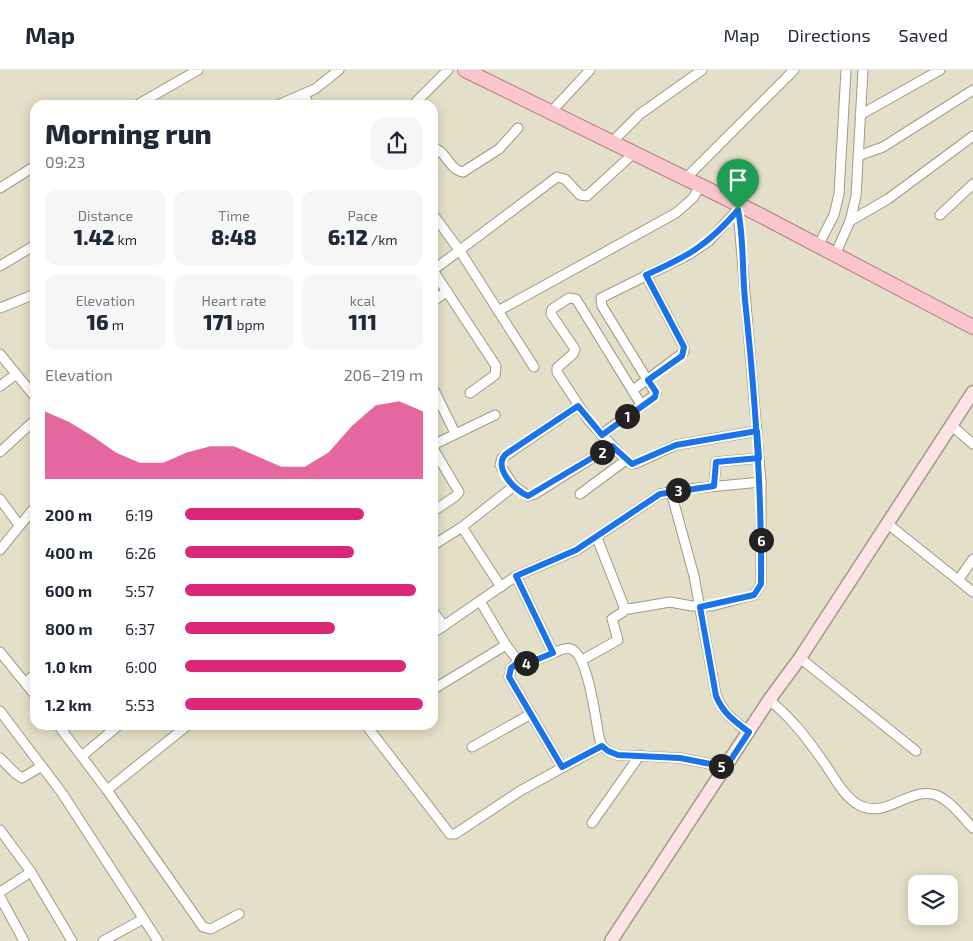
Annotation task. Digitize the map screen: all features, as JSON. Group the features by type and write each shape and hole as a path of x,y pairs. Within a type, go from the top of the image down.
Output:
{"main road":[{"path":"465,70 700,186 739,208 818,246 973,326"}],"street":[{"path":"146,100 198,70"},
{"path":"290,100 315,89 339,70"},
{"path":"418,100 448,70"},
{"path":"550,112 590,70"},
{"path":"612,142 640,114 702,70"},
{"path":"685,179 794,70"},
{"path":"818,246 834,215 839,194 846,70"},
{"path":"860,115 940,70"},
{"path":"835,255 850,221 856,196 860,115 865,71"},
{"path":"858,156 884,147 973,90"},
{"path":"304,94 307,100"},
{"path":"438,148 454,168 463,172 499,149 518,128"},
{"path":"850,221 888,199 973,136"},
{"path":"438,266 557,177 565,179 580,195 587,196 634,154"},
{"path":"0,188 30,169"},
{"path":"940,215 973,184"},
{"path":"498,312 676,213 693,198 700,186"},
{"path":"602,435 656,394 600,302 604,296 690,254 709,242 739,208"},
{"path":"624,607 635,610 670,602 700,607 754,595 761,584 761,482 739,208"},
{"path":"438,221 460,251 534,368"},
{"path":"0,266 30,248"},
{"path":"633,390 684,352 684,347 646,275"},
{"path":"438,277 497,371 470,393"},
{"path":"438,298 448,291"},
{"path":"0,308 30,296"},
{"path":"642,406 576,299 569,298 550,312 575,349 573,354 557,368 557,372 578,406 612,446 632,464 676,445 757,431"},
{"path":"0,354 30,392"},
{"path":"0,386 15,375"},
{"path":"611,941 769,700 800,658 973,392"},
{"path":"438,398 455,433"},
{"path":"578,406 502,458 500,465 514,486 528,496 535,494 612,446"},
{"path":"438,442 495,415"},
{"path":"0,452 30,425"},
{"path":"951,425 973,444"},
{"path":"438,454 459,492 438,508"},
{"path":"714,486 716,462 759,458"},
{"path":"580,494 626,460"},
{"path":"438,630 516,576 576,550 597,538 647,502 671,492 761,482"},
{"path":"438,542 462,527 514,486"},
{"path":"671,492 700,607 718,702 728,716 749,732"},
{"path":"0,499 19,525"},
{"path":"0,550 30,513"},
{"path":"888,524 973,592"},
{"path":"462,527 501,586"},
{"path":"582,660 618,640 612,620 623,612 624,607 597,538"},
{"path":"959,579 973,559"},
{"path":"516,576 553,653"},
{"path":"480,601 506,645 519,662"},
{"path":"438,618 444,626"},
{"path":"438,686 506,645"},
{"path":"562,767 509,677 511,668 519,662 528,663 564,649 572,649 578,653 582,660 602,746 608,751 618,755 680,758 726,767"},
{"path":"0,652 30,688"},
{"path":"800,658 916,751"},
{"path":"26,682 30,678"},
{"path":"769,700 792,720 846,793 858,805 871,810 886,808 927,794 938,795 973,828"},
{"path":"0,711 62,793 158,941"},
{"path":"472,747 531,714"},
{"path":"62,730 108,790 203,928 211,929 239,914"},
{"path":"82,756 113,730"},
{"path":"108,790 182,730"},
{"path":"370,730 450,834 455,834 562,767 602,746"},
{"path":"592,824 640,756"},
{"path":"0,758 22,778 42,766"},
{"path":"0,831 31,872 72,941"},
{"path":"0,892 31,872"},
{"path":"0,897 24,941"},
{"path":"103,941 143,919"}],"route":[{"path":"738,210 709,242 690,254 646,275 684,347 682,356 648,380 656,392 655,397 602,435 578,406 506,454 500,461 500,465 514,486 522,494 528,496 535,494 612,446 632,464 676,445 757,431 759,458 716,462 714,465 714,486 660,494 597,538 576,550 516,576 523,595 553,653 528,663 519,662 511,668 509,677 562,767 602,746 618,755 680,758 726,767 749,732 728,716 721,708 716,696 700,607 712,606 754,595 761,584 761,482 757,431 744,286 740,219 738,210"}]}
